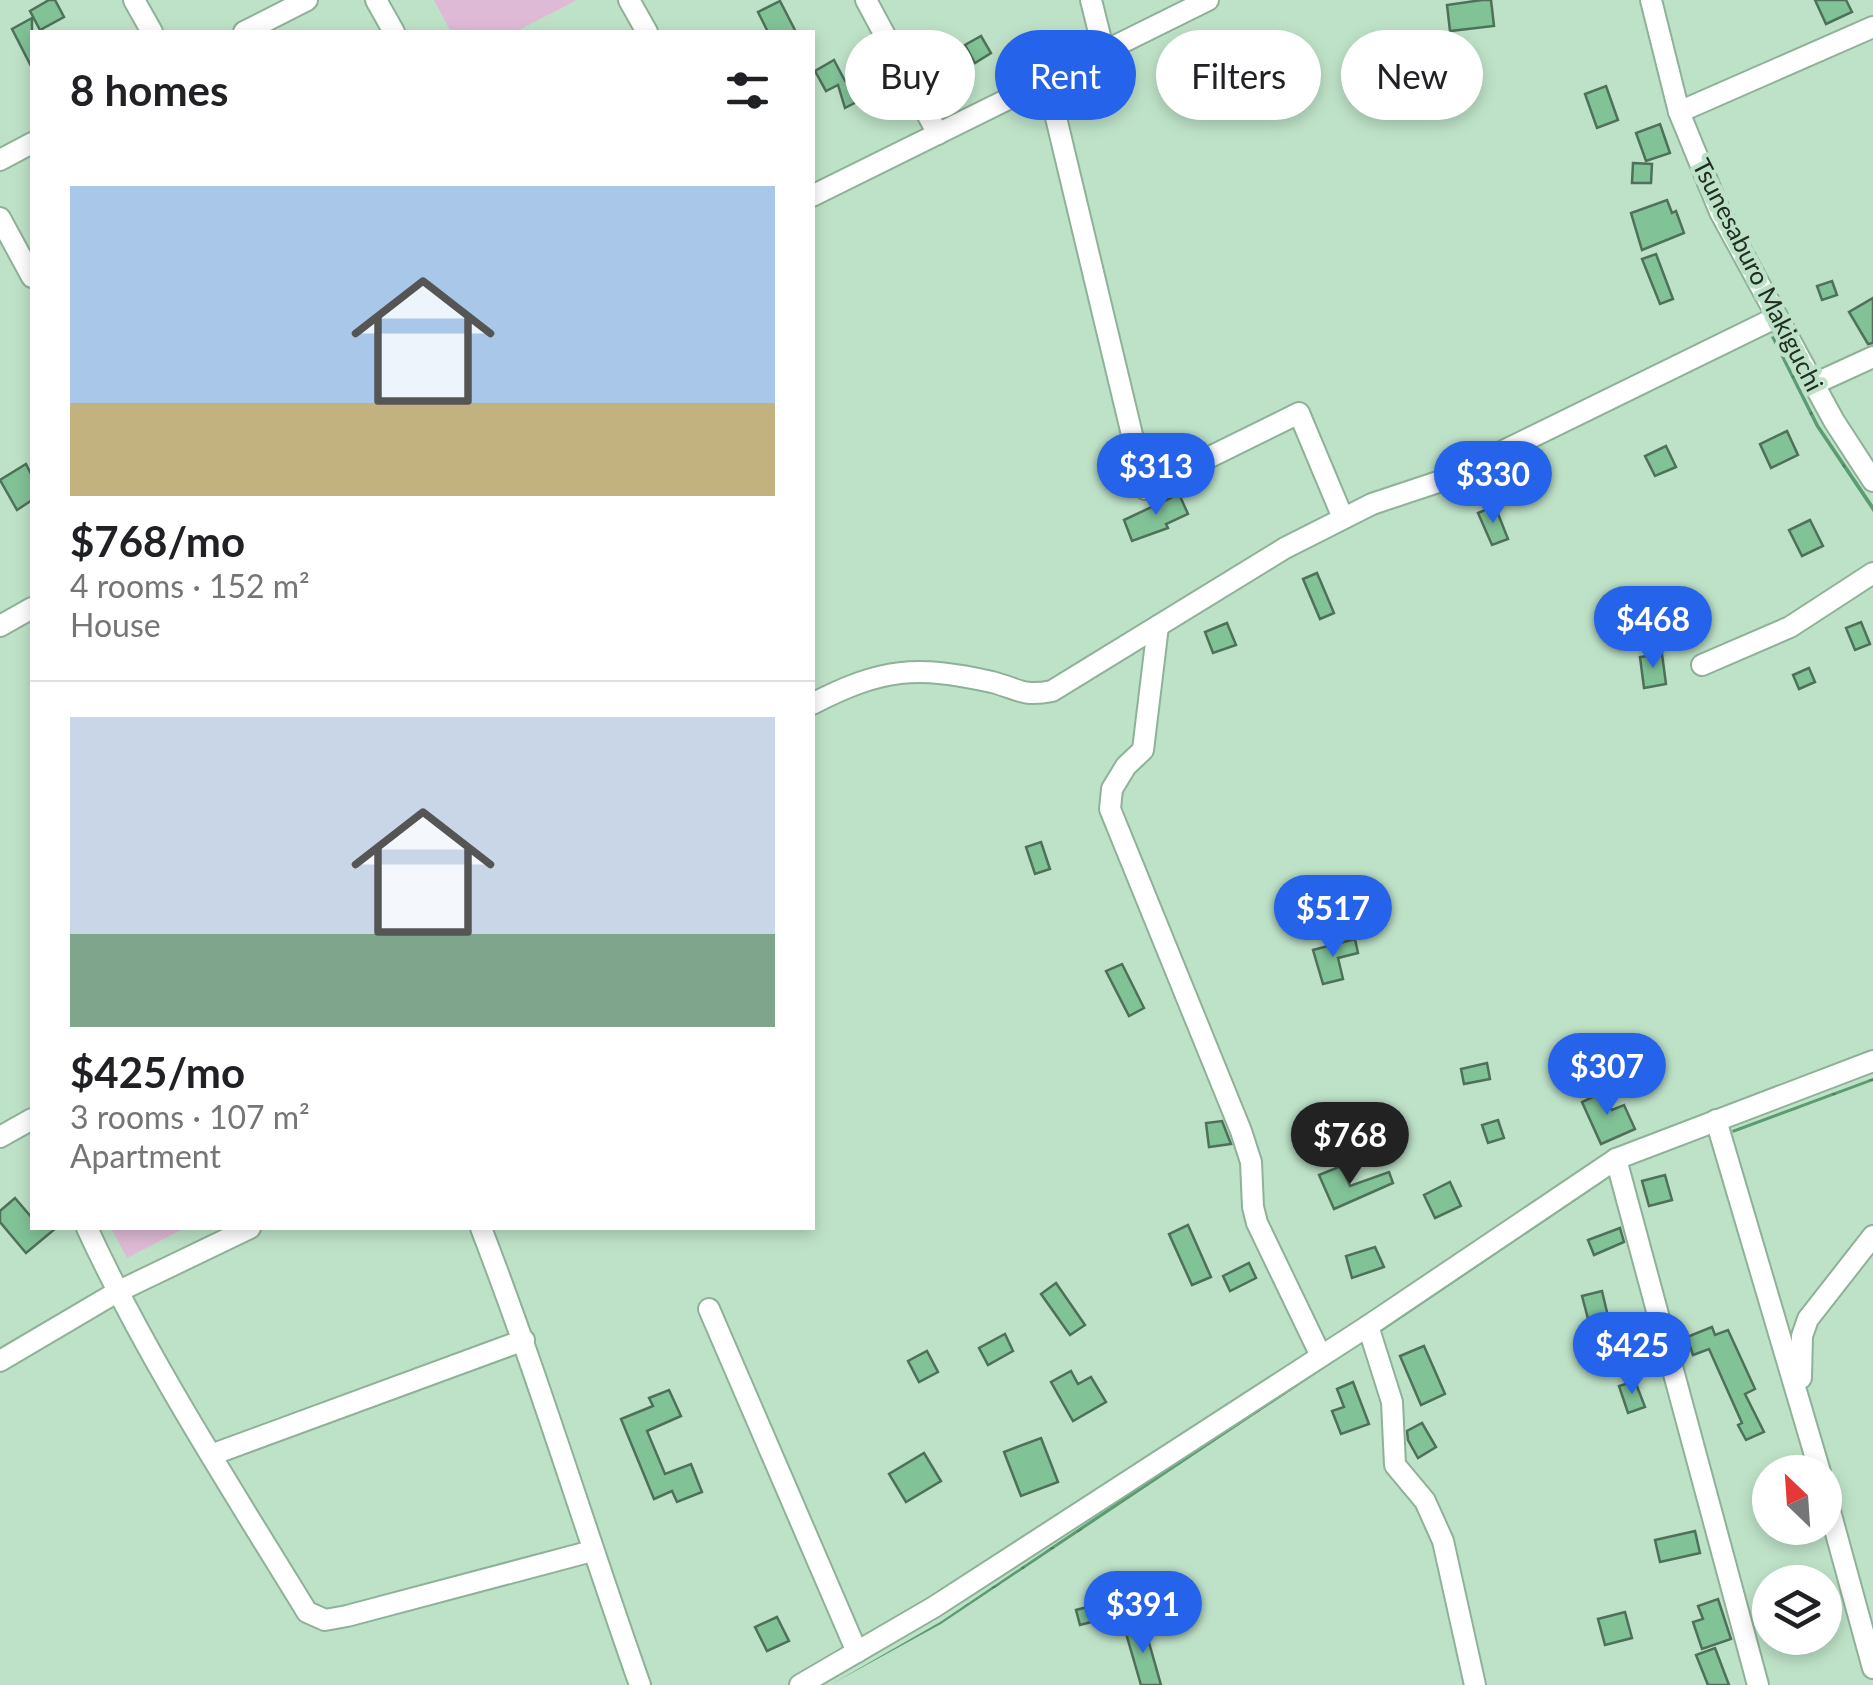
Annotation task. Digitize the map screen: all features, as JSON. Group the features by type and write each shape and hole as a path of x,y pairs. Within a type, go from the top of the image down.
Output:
{"street":[{"path":"134,0 151,30"},
{"path":"248,30 307,0"},
{"path":"376,0 393,30"},
{"path":"629,0 646,30"},
{"path":"866,0 938,134"},
{"path":"1091,0 1098,30"},
{"path":"1136,36 1208,0"},
{"name":"Tsunesaburo Makiguchi","path":"1651,0 1679,112 1720,212 1814,384 1873,481"},
{"path":"1679,112 1873,27"},
{"path":"815,195 995,106"},
{"path":"1057,120 1145,488 1299,413 1344,518"},
{"path":"0,160 30,144"},
{"path":"0,218 30,273"},
{"path":"815,702 856,682 888,674 932,671 996,683 1030,696 1052,690 1284,548 1395,494 1444,480 1777,317"},
{"path":"1814,384 1873,357"},
{"path":"1702,665 1790,627 1873,573"},
{"path":"0,626 30,609"},
{"path":"1158,626 1144,750 1126,766 1112,789 1110,809 1241,1131 1251,1162 1257,1223 1321,1356"},
{"path":"800,1685 934,1607 1616,1160 1873,1061"},
{"path":"0,1137 30,1120"},
{"path":"1716,1120 1815,1455"},
{"path":"1616,1160 1758,1685"},
{"path":"89,1230 117,1292 308,1612 325,1620 592,1552"},
{"path":"0,1361 117,1292 246,1230"},
{"path":"482,1230 524,1340 592,1552 640,1685"},
{"path":"1802,1410 1802,1336 1808,1320 1873,1236"},
{"path":"709,1310 857,1652"},
{"path":"1368,1326 1392,1402 1395,1464 1417,1489 1444,1540 1475,1685"},
{"path":"211,1455 524,1340"},
{"path":"1839,1545 1873,1668"}],"shaded area":[{"path":"434,0 577,0 519,30 450,30"},
{"path":"112,1230 181,1230 127,1258"}],"water":[{"path":"1774,336 1819,425 1873,505 1873,512 1816,427 1771,337"},
{"path":"1873,1081 1733,1133 1732,1130"},
{"path":"1606,1179 1381,1332 1380,1331"},
{"path":"1362,1343 941,1624 830,1685 940,1622"}],"building":[{"path":"55,0 64,17 40,30 30,11"},
{"path":"1491,0 1494,26 1450,30 1447,5"},
{"path":"1815,0 1846,0 1852,12 1826,24"},
{"path":"780,1 795,30 767,30 758,12"},
{"path":"32,18 30,64 12,29"},
{"path":"981,36 991,53 975,63 975,39"},
{"path":"834,60 845,81 845,108 838,85 826,91 815,71"},
{"path":"1606,86 1618,120 1597,128 1585,94"},
{"path":"1660,124 1670,153 1646,161 1636,133"},
{"path":"1633,163 1652,164 1651,183 1632,183"},
{"path":"1667,200 1684,233 1642,250 1631,213"},
{"path":"1656,254 1673,299 1660,304 1642,259"},
{"path":"1832,281 1837,295 1822,300 1817,286"},
{"path":"1873,298 1873,343 1868,344 1849,312"},
{"path":"1787,431 1798,455 1771,468 1760,444"},
{"path":"1666,446 1676,467 1655,476 1645,456"},
{"path":"26,464 30,472 30,501 17,510 0,480"},
{"path":"1179,494 1188,514 1166,524 1168,528 1132,541 1124,520"},
{"path":"1495,506 1508,539 1492,545 1478,513"},
{"path":"1810,520 1823,546 1802,556 1789,530"},
{"path":"1317,573 1334,613 1320,619 1303,579"},
{"path":"1861,622 1870,644 1855,650 1846,628"},
{"path":"1227,623 1236,645 1213,653 1205,632"},
{"path":"1662,654 1666,684 1644,688 1640,657"},
{"path":"1809,668 1815,682 1799,689 1793,675"},
{"path":"1041,842 1050,869 1035,874 1026,847"},
{"path":"1355,939 1358,953 1338,958 1343,979 1323,984 1313,950"},
{"path":"1122,964 1144,1008 1129,1016 1106,971"},
{"path":"1487,1063 1490,1079 1464,1084 1461,1069"},
{"path":"1603,1092 1612,1110 1624,1105 1635,1129 1601,1144 1582,1102"},
{"path":"1498,1120 1504,1138 1488,1143 1482,1125"},
{"path":"1222,1121 1231,1144 1209,1147 1206,1123"},
{"path":"1341,1166 1350,1186 1389,1172 1393,1183 1334,1209 1319,1175"},
{"path":"1665,1175 1672,1200 1649,1206 1642,1181"},
{"path":"1450,1182 1461,1206 1435,1218 1424,1195"},
{"path":"15,1198 30,1216 30,1230 54,1230 26,1253 0,1222 0,1211"},
{"path":"1188,1225 1211,1277 1192,1285 1169,1234"},
{"path":"1620,1228 1624,1242 1594,1255 1588,1240"},
{"path":"1375,1247 1384,1267 1352,1278 1346,1256"},
{"path":"1249,1263 1256,1278 1230,1291 1223,1276"},
{"path":"1056,1283 1085,1325 1070,1335 1041,1294"},
{"path":"1602,1291 1611,1329 1592,1334 1582,1296"},
{"path":"1712,1327 1715,1335 1728,1330 1755,1389 1745,1394 1764,1432 1746,1440 1709,1349 1693,1355 1687,1337"},
{"path":"1005,1334 1013,1351 988,1365 979,1348"},
{"path":"1650,1337 1657,1362 1637,1368 1639,1373 1625,1377 1616,1347"},
{"path":"1424,1346 1445,1394 1421,1405 1400,1356"},
{"path":"927,1351 938,1372 919,1382 908,1361"},
{"path":"1071,1371 1078,1384 1091,1377 1106,1402 1073,1421 1051,1382"},
{"path":"1635,1381 1645,1407 1628,1413 1619,1386"},
{"path":"1353,1382 1369,1424 1341,1434 1332,1411 1344,1407 1337,1389"},
{"path":"669,1390 681,1416 647,1431 665,1474 691,1464 702,1492 677,1502 672,1491 654,1499 621,1419 653,1406 649,1398"},
{"path":"1422,1423 1436,1447 1418,1458 1407,1431"},
{"path":"1041,1438 1058,1482 1021,1496 1004,1452"},
{"path":"924,1453 941,1481 906,1502 889,1474"},
{"path":"1695,1531 1700,1553 1660,1562 1655,1540"},
{"path":"1718,1599 1731,1639 1702,1649 1693,1622 1703,1619 1698,1606"},
{"path":"1091,1606 1095,1621 1080,1625 1076,1610"},
{"path":"1625,1612 1632,1638 1605,1645 1598,1619"},
{"path":"777,1617 789,1641 767,1651 755,1627"},
{"path":"1144,1625 1161,1685 1141,1685 1125,1630"},
{"path":"1715,1648 1729,1685 1708,1685 1696,1655"}]}
